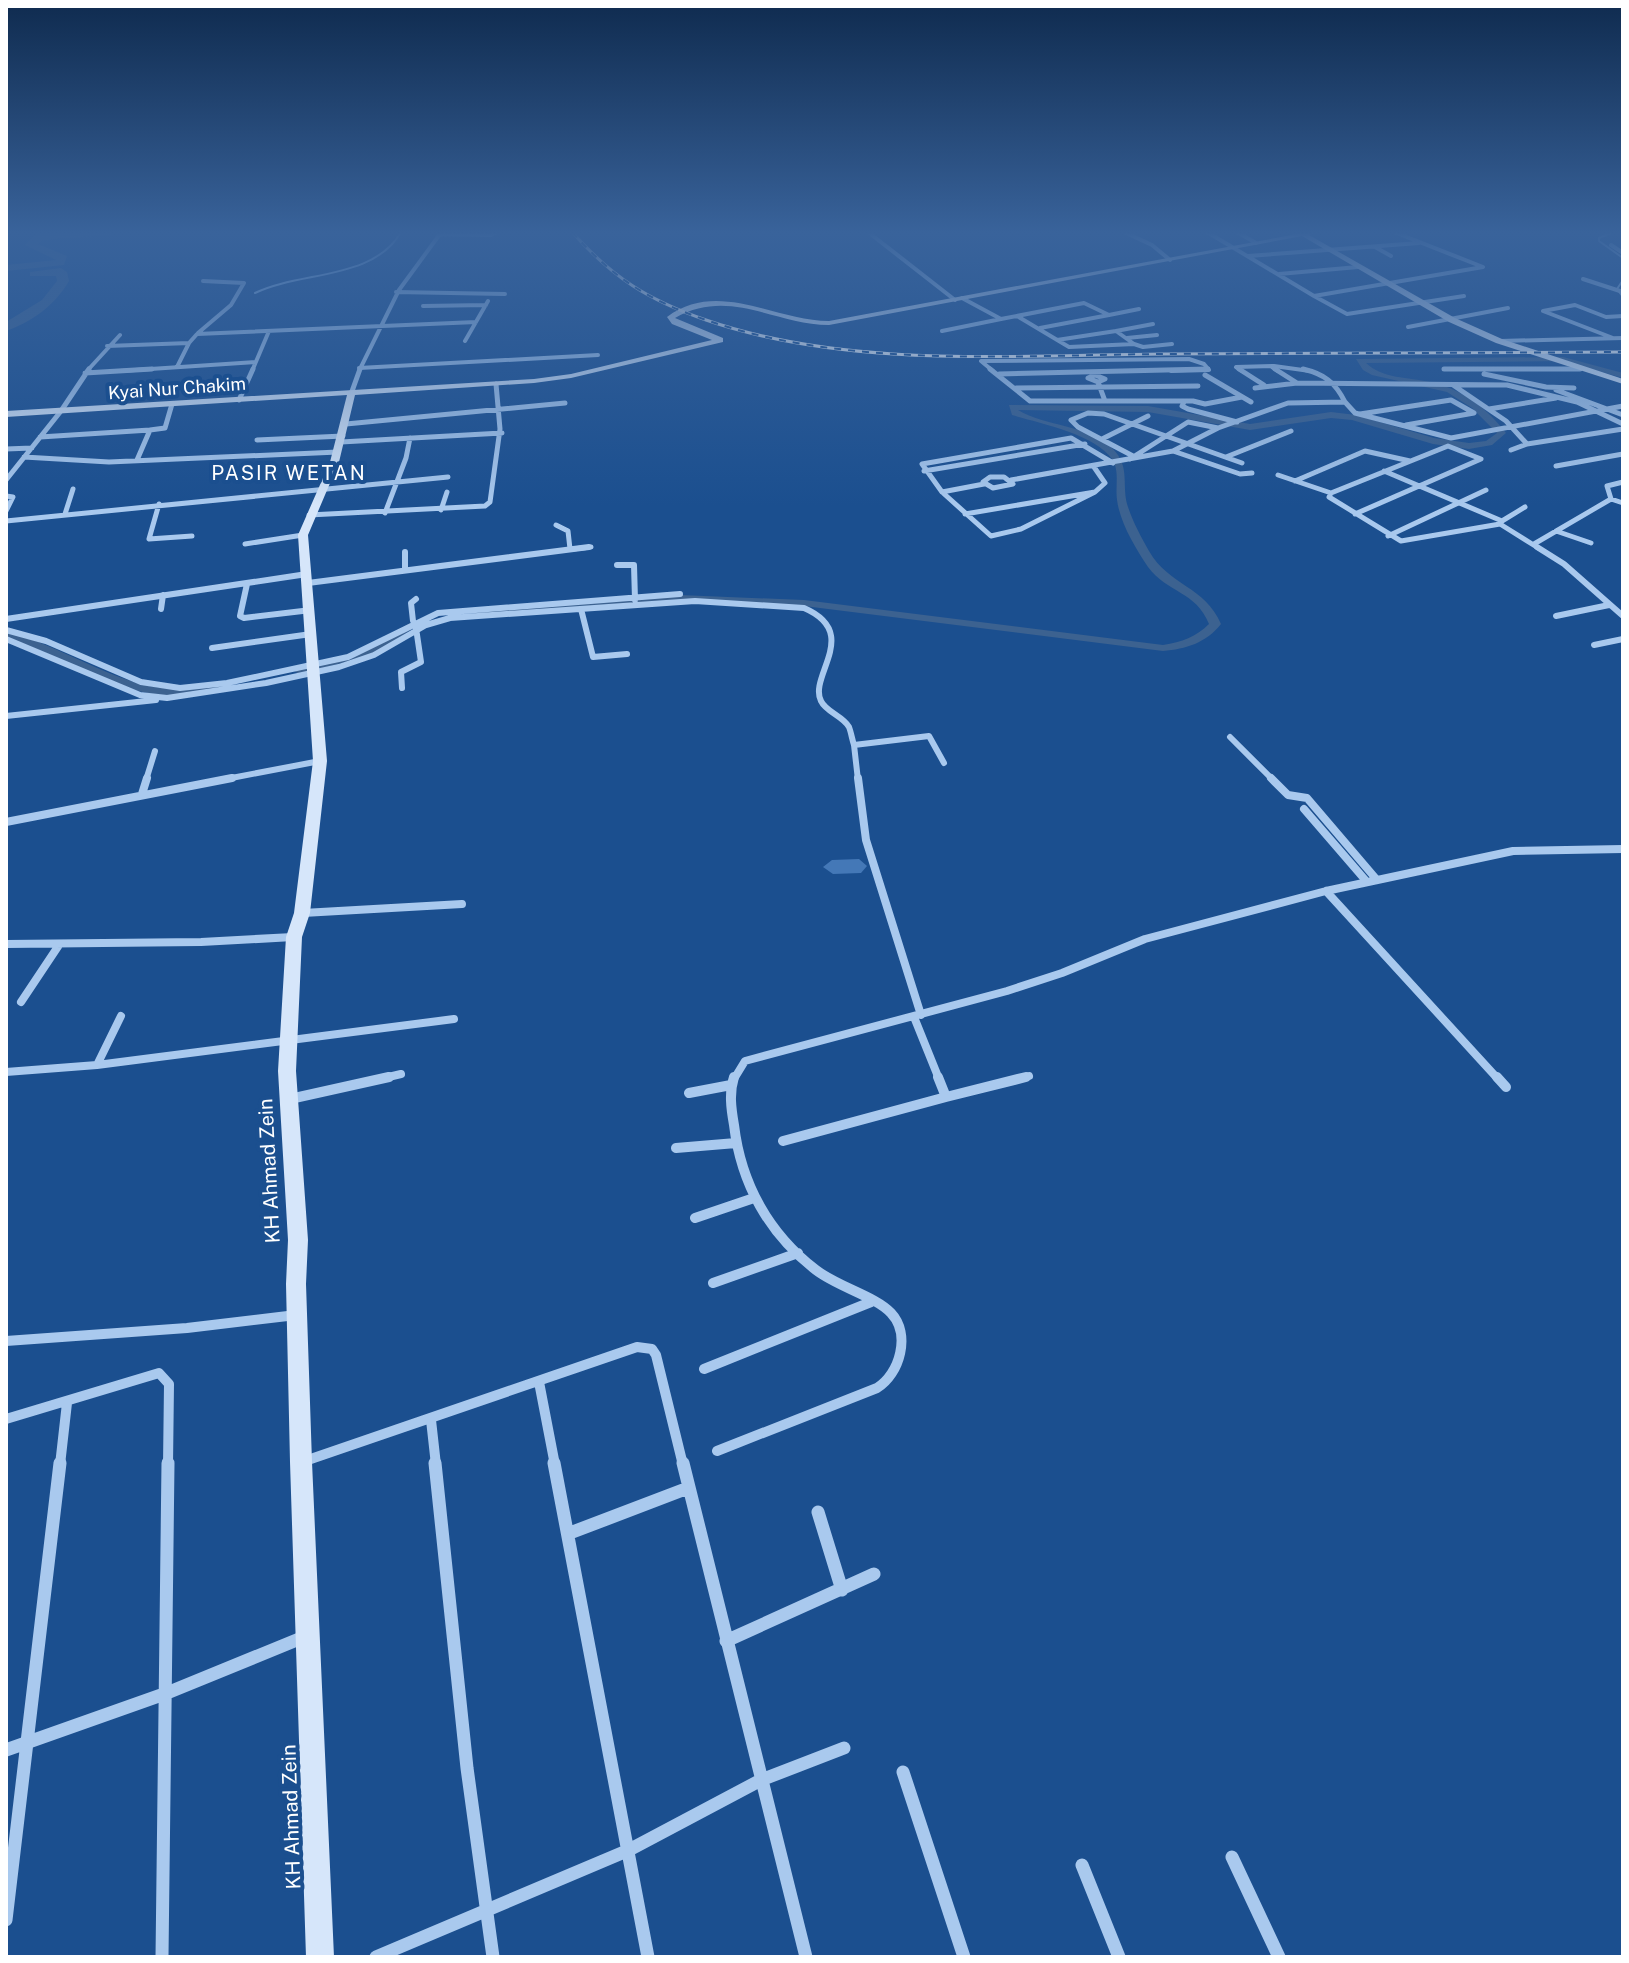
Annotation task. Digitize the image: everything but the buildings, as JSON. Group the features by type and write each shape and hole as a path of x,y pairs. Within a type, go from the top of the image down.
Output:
{"street":[{"path":"177,367 189,343 209,324"},
{"path":"197,334 424,324"},
{"path":"465,341 475,324"},
{"path":"379,325 351,394 571,376 720,340 683,324"},
{"path":"942,331 978,324"},
{"path":"1032,324 1071,348 1172,344"},
{"path":"1040,328 1063,324"},
{"path":"1057,340 1153,324"},
{"path":"1408,327 1429,324"},
{"path":"1460,324 1501,342 1623,382"},
{"path":"1576,324 1613,338"},
{"path":"239,400 269,331"},
{"path":"1116,331 1134,344"},
{"path":"6,480 61,411 85,373 120,335"},
{"path":"1127,338 1157,335"},
{"path":"1501,342 1623,338"},
{"path":"107,346 189,343"},
{"path":"359,368 598,355"},
{"path":"999,374 1209,370 1204,364 1189,359 981,361 1030,401 1172,401 1205,404 1242,397"},
{"path":"1084,360 1094,374"},
{"path":"85,373 256,362"},
{"path":"1271,366 1297,383"},
{"path":"1264,386 1236,367 1307,369 1336,384 1345,402 1358,414 1449,442 1481,459 1355,514"},
{"path":"1444,369 1576,368"},
{"path":"1472,371 1599,411 1623,426"},
{"path":"1156,372 1172,401"},
{"path":"1094,374 1088,379 1098,384 1105,401"},
{"path":"1205,375 1251,402"},
{"path":"1255,388 1297,383 1434,386 1508,382 1574,388"},
{"path":"308,515 474,508 490,502 494,460 502,433 502,409 496,384"},
{"path":"1015,388 1098,384 1198,386"},
{"path":"1450,385 1489,409 1527,444"},
{"path":"1546,387 1623,415"},
{"name":"Kyai Nur Chakim","path":"6,414 351,394"},
{"name":"KH Ahmad Zein","path":"320,1957 301,1462 298,1240 288,1042 294,937 302,913 320,761 303,535 308,515 324,488 340,443 351,394"},
{"path":"1489,409 1559,397"},
{"path":"1358,414 1451,400 1474,413 1401,426"},
{"path":"1184,402 1185,408 1236,422"},
{"path":"968,454 993,476 1011,480 1173,451 1218,428 1288,403 1345,402"},
{"path":"346,424 565,403"},
{"path":"40,437 165,428 172,404"},
{"path":"1198,411 1207,408 1205,404"},
{"path":"1278,475 1331,493 1449,442 1623,406"},
{"path":"1129,459 1104,438 1078,427 1071,420 1096,412 1242,463"},
{"path":"1104,438 1148,416"},
{"path":"1129,459 1191,421 1218,428"},
{"path":"1511,450 1527,444 1623,426"},
{"path":"137,460 150,430"},
{"path":"1225,457 1291,431"},
{"path":"24,457 85,462 137,460 502,433"},
{"path":"385,513 410,438"},
{"path":"1094,467 1105,483 1095,492 1021,529 993,537 988,536 942,492 924,471 922,463 1071,438 1115,463"},
{"path":"257,440 340,443"},
{"path":"924,471 1085,444"},
{"path":"6,449 32,448"},
{"path":"1173,451 1240,474 1252,473"},
{"path":"1295,481 1365,451 1411,461"},
{"path":"1556,466 1623,454"},
{"path":"1384,471 1501,523 1564,564 1623,616"},
{"path":"984,484 984,479 993,476"},
{"path":"6,521 448,477"},
{"path":"1006,489 1013,484 1011,480"},
{"path":"1611,499 1607,486 1623,482"},
{"path":"942,492 984,484 1006,489 1021,504"},
{"path":"65,514 73,489"},
{"path":"1388,536 1486,490"},
{"path":"441,510 447,492"},
{"path":"965,514 1095,492"},
{"path":"1331,493 1329,497 1388,536 1405,541 1501,523 1525,507"},
{"path":"6,496 13,497 6,511"},
{"path":"1534,544 1611,499 1623,503"},
{"path":"159,504 149,539 192,536"},
{"path":"556,525 568,531 570,550"},
{"path":"1556,531 1591,543"},
{"path":"245,544 303,535"},
{"path":"6,619 247,584 591,547"},
{"path":"405,552 405,569"},
{"path":"617,565 634,565 635,601"},
{"path":"247,584 240,616 244,618 311,610"},
{"path":"415,624 450,618 581,609 680,594"},
{"path":"161,609 163,595"},
{"path":"402,688 401,672 421,662 411,603 416,599"},
{"path":"6,716 167,698 367,659 415,624 447,612 635,601 695,601 814,611 831,635 832,652 819,697 822,704 848,725 854,745 866,840 918,1016 946,1097"},
{"path":"1556,616 1609,605"},
{"path":"581,609 593,657 627,654"},
{"path":"6,630 33,637 165,688 271,676"},
{"path":"212,648 311,634"},
{"path":"6,639 140,695 167,698"},
{"path":"1594,645 1623,639"},
{"path":"854,745 929,736 944,763"},
{"path":"1230,737 1286,794 1307,798 1377,880"},
{"path":"142,794 155,751"},
{"path":"6,822 320,761"},
{"path":"1304,809 1367,882"},
{"path":"717,1451 867,1394 887,1381 898,1364 901,1342 896,1319 886,1308 837,1285 798,1253 766,1219 754,1198 741,1168 731,1085 733,1074 745,1061 762,1054 918,1016 1062,973 1145,939 1326,891 1513,851 1623,849"},
{"path":"1326,891 1506,1087"},
{"path":"302,913 462,904"},
{"path":"6,944 294,937"},
{"path":"21,1002 59,945"},
{"path":"97,1065 121,1016"},
{"path":"6,1072 97,1065 454,1019"},
{"path":"289,1100 401,1074"},
{"path":"783,1141 1029,1076"},
{"path":"689,1093 731,1085"},
{"path":"676,1148 736,1143"},
{"path":"695,1218 754,1198"},
{"path":"713,1283 798,1253"},
{"path":"704,1369 871,1302"},
{"path":"6,1341 78,1335 130,1335 298,1315"},
{"path":"301,1462 637,1347 652,1349 656,1355 806,1957"},
{"path":"6,1419 159,1373 169,1384 162,1957"},
{"path":"539,1382 648,1957"},
{"path":"6,1920 67,1403"},
{"path":"431,1420 467,1768 493,1957"},
{"path":"570,1533 688,1488"},
{"path":"818,1512 842,1590"},
{"path":"726,1641 874,1574"},
{"path":"6,1750 167,1693 309,1635"},
{"path":"376,1957 629,1850 761,1780 844,1748"},
{"path":"903,1772 964,1957"},
{"path":"1232,1857 1279,1957"},
{"path":"1082,1865 1119,1957"}],"waterway":[{"path":"6,327 13,324"},
{"path":"479,613 680,598 804,603 1163,648 1178,646 1198,639 1215,624 1203,602 1161,575 1145,553 1123,506 1117,460 1104,446 1093,440 1015,413 1012,407 1148,409 1250,427 1331,415 1353,417 1433,441 1469,446 1489,443 1502,433 1475,406 1450,390 1375,374 1359,361 1563,359 1623,376"},
{"path":"299,670 365,654 410,626"},
{"path":"6,634 119,680 156,691 179,692 217,686"}],"railway":[{"path":"718,324 760,336 816,346 932,356 1623,352"}],"district":[{"name":"PASIR WETAN","path":"289,473"}]}
